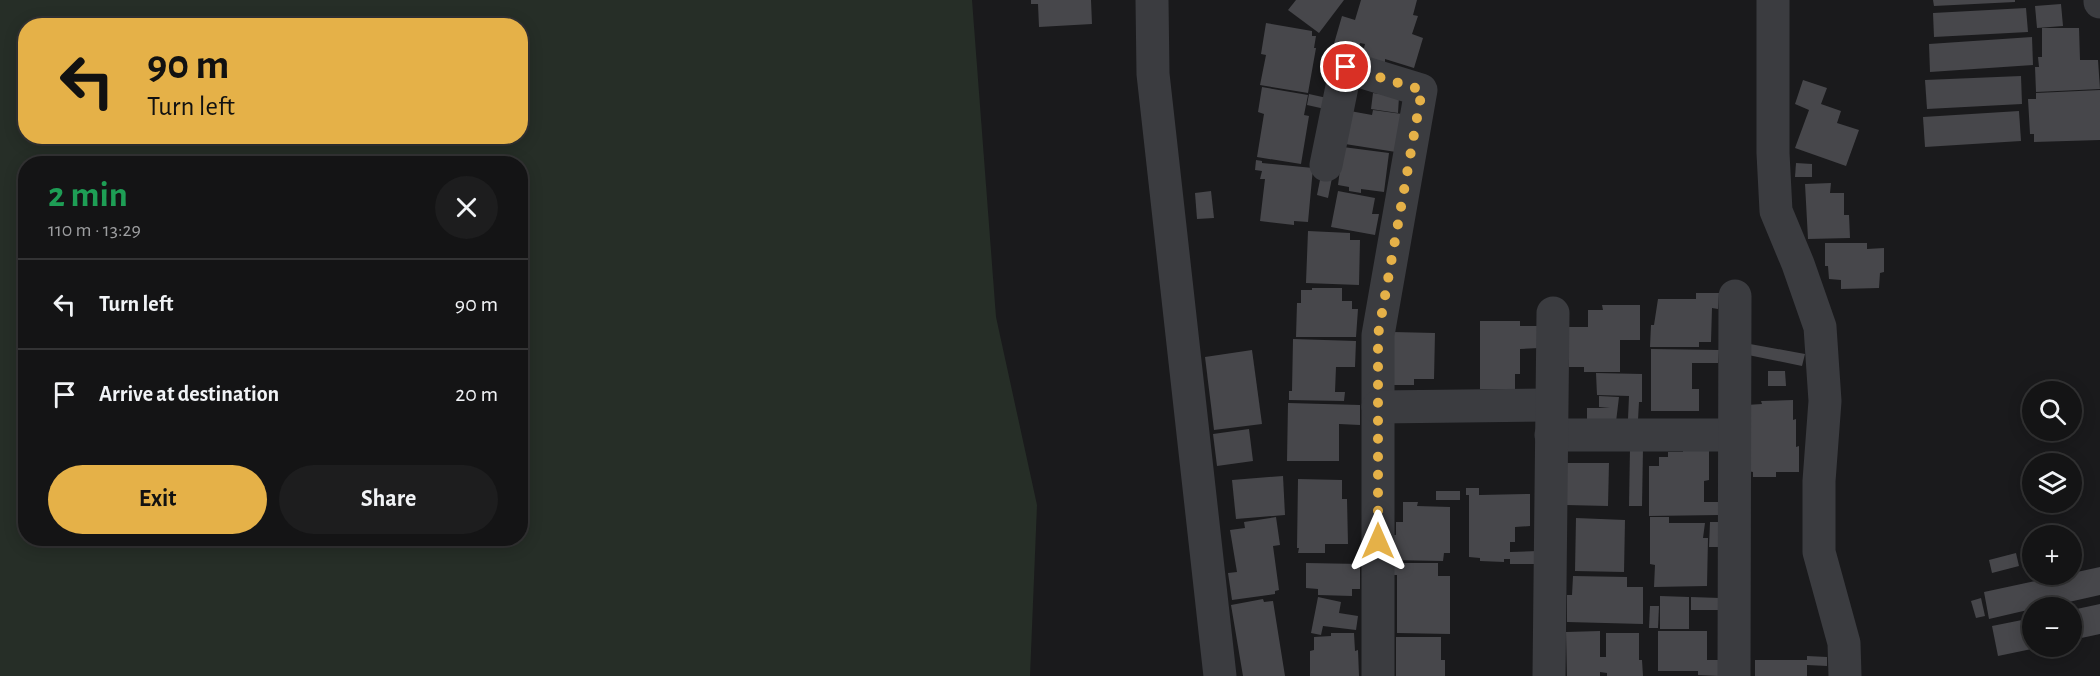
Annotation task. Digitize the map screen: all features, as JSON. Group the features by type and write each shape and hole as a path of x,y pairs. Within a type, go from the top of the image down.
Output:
{"street":[{"path":"1152,0 1153,74 1220,676"},
{"path":"1773,0 1773,153 1776,211 1820,327 1825,401 1819,481 1819,552 1844,643 1845,676"},
{"path":"1326,165 1346,67 1422,90 1378,335 1378,676"},
{"path":"1734,676 1735,296"},
{"path":"1549,676 1553,313"},
{"path":"1378,407 1734,435"}],"shaded area":[{"path":"0,0 972,0 996,317 1037,505 1030,676 0,676"}],"building":[{"path":"1031,0 1091,0 1092,24 1039,27 1038,4 1031,4"},
{"path":"1296,0 1344,0 1319,33 1288,10"},
{"path":"1361,0 1417,0 1413,15 1418,16 1412,34 1423,38 1414,68 1385,59 1385,63 1362,56 1365,44 1360,43 1357,54 1333,47 1342,16 1355,20"},
{"path":"1933,0 2015,0 2015,2 1934,6"},
{"path":"2061,4 2063,26 2037,28 2035,6"},
{"path":"2026,8 2028,32 1934,37 1933,13"},
{"path":"1266,23 1312,31 1312,36 1316,36 1308,93 1260,85 1266,55 1261,54"},
{"path":"2042,28 2079,28 2080,60 2098,60 2100,89 2036,92 2035,67 2039,67 2038,57 2042,57"},
{"path":"2032,37 2033,65 1930,72 1929,44"},
{"path":"2021,76 2022,104 1927,109 1925,80"},
{"path":"1803,80 1827,88 1821,104 1841,111 1837,123 1859,130 1846,166 1795,148 1809,110 1795,104"},
{"path":"1262,87 1308,95 1304,115 1309,116 1301,164 1257,157 1264,114 1258,112"},
{"path":"2100,90 2100,140 2034,142 2034,134 2030,134 2028,99 2036,99 2036,93"},
{"path":"1373,93 1399,97 1398,113 1371,109"},
{"path":"1309,94 1327,98 1325,109 1307,105"},
{"path":"1373,110 1402,114 1396,152 1345,144 1350,111 1372,115"},
{"path":"2019,111 2021,141 1925,147 1923,117"},
{"path":"1343,147 1389,153 1384,192 1361,189 1361,193 1349,191 1349,187 1338,185"},
{"path":"1256,160 1262,163 1313,168 1308,222 1294,221 1294,225 1260,221 1265,179 1260,179 1262,171 1255,170"},
{"path":"1796,163 1812,164 1812,177 1795,177"},
{"path":"1322,170 1333,173 1328,198 1317,195"},
{"path":"1831,183 1830,193 1844,193 1844,215 1849,215 1850,238 1808,239 1805,184"},
{"path":"1211,191 1214,218 1197,219 1195,193"},
{"path":"1338,191 1375,198 1372,214 1379,214 1375,235 1331,227"},
{"path":"1308,231 1350,233 1350,240 1360,240 1359,285 1306,283"},
{"path":"1825,243 1867,243 1867,249 1884,248 1884,272 1880,273 1879,288 1841,289 1841,280 1829,279 1828,266 1825,266"},
{"path":"1312,288 1342,288 1342,301 1352,301 1352,309 1358,309 1356,337 1296,337 1297,303 1301,303 1301,290 1312,290"},
{"path":"1696,293 1719,293 1718,309 1712,308 1711,342 1699,342 1699,347 1650,347 1651,325 1654,325 1658,299 1696,299"},
{"path":"1602,305 1640,305 1640,340 1620,340 1620,372 1584,372 1584,367 1569,367 1569,327 1588,327 1588,310 1603,310"},
{"path":"1480,321 1520,321 1520,326 1539,326 1539,348 1520,349 1520,374 1515,374 1515,389 1480,389"},
{"path":"1393,332 1435,333 1434,379 1414,379 1414,385 1393,385"},
{"path":"1293,339 1356,341 1355,367 1336,367 1335,392 1345,392 1344,401 1289,400 1289,391 1292,391"},
{"path":"1750,344 1805,354 1802,366 1748,355"},
{"path":"1651,349 1719,350 1718,363 1692,363 1692,389 1699,389 1699,411 1651,411"},
{"path":"1252,350 1262,424 1214,430 1205,357"},
{"path":"1768,371 1785,371 1786,386 1768,386"},
{"path":"1596,373 1642,374 1642,402 1639,402 1638,420 1628,419 1629,396 1597,395"},
{"path":"1599,396 1619,397 1616,422 1587,422 1587,408 1610,408 1599,407"},
{"path":"1793,400 1796,447 1799,446 1799,472 1776,472 1776,477 1753,477 1753,472 1747,471 1746,405 1762,404 1761,401"},
{"path":"1288,403 1360,405 1360,425 1339,424 1339,461 1287,461"},
{"path":"1249,429 1253,461 1217,466 1213,434"},
{"path":"1630,448 1643,448 1642,506 1629,506"},
{"path":"1683,449 1709,449 1709,480 1704,481 1704,502 1721,502 1720,515 1649,516 1649,466 1659,466 1659,457 1668,457 1668,452 1683,452"},
{"path":"1567,463 1609,463 1608,506 1566,505"},
{"path":"1283,476 1285,515 1236,519 1232,480"},
{"path":"1298,479 1342,480 1342,499 1347,499 1348,544 1325,544 1325,553 1298,553"},
{"path":"1466,488 1479,488 1479,495 1530,494 1530,526 1515,527 1515,542 1510,542 1510,552 1538,551 1538,564 1510,564 1510,559 1504,559 1504,562 1480,561 1480,558 1469,557 1469,495 1466,495"},
{"path":"1436,491 1460,491 1460,500 1436,500"},
{"path":"1403,502 1418,502 1417,506 1450,507 1450,553 1444,553 1443,561 1391,560 1391,535 1396,535 1396,522 1403,522"},
{"path":"1276,517 1280,545 1273,546 1279,590 1275,591 1275,594 1232,600 1228,573 1237,572 1230,530 1245,528 1244,522"},
{"path":"1650,517 1669,517 1669,523 1705,523 1703,538 1708,538 1707,586 1654,587 1655,565 1650,564"},
{"path":"1576,518 1625,520 1624,572 1575,571"},
{"path":"1710,522 1721,522 1720,547 1709,547"},
{"path":"2016,553 2019,566 1992,573 1989,560"},
{"path":"1306,563 1360,564 1360,589 1352,589 1352,596 1318,595 1318,589 1306,588"},
{"path":"1392,563 1438,563 1438,576 1450,576 1450,634 1397,633 1397,575 1393,575"},
{"path":"2100,567 2100,595 2082,599 2082,597 2022,597 2022,611 1989,619 1984,592 2022,584 2082,585 2082,571"},
{"path":"1573,576 1627,577 1627,587 1643,587 1643,624 1567,622 1567,595 1572,595"},
{"path":"1660,596 1689,597 1689,629 1660,629"},
{"path":"1318,597 1341,602 1339,613 1358,616 1356,630 1323,626 1321,635 1311,633"},
{"path":"1691,597 1720,598 1720,610 1691,610"},
{"path":"1981,598 1985,616 1976,618 1971,601"},
{"path":"1263,599 1264,602 1273,601 1285,676 1243,676 1231,605"},
{"path":"2100,604 2100,634 2082,638 2082,608"},
{"path":"1650,606 1659,606 1658,628 1649,628"},
{"path":"2022,620 2022,651 1998,656 1992,626"},
{"path":"1600,631 1600,657 1606,657 1606,633 1639,633 1639,660 1642,660 1643,676 1607,676 1607,673 1600,672 1600,676 1567,676 1566,632"},
{"path":"1658,631 1707,631 1707,660 1720,660 1719,676 1698,675 1698,671 1658,671"},
{"path":"1331,633 1354,633 1355,651 1358,650 1359,676 1310,676 1310,651 1314,650 1314,637 1331,636"},
{"path":"1396,637 1441,637 1441,660 1445,660 1445,676 1396,676"},
{"path":"1807,656 1827,657 1827,666 1807,665 1807,676 1755,676 1755,660 1807,660"}],"route":[{"path":"1346,67 1422,90 1378,335 1378,541"}]}
